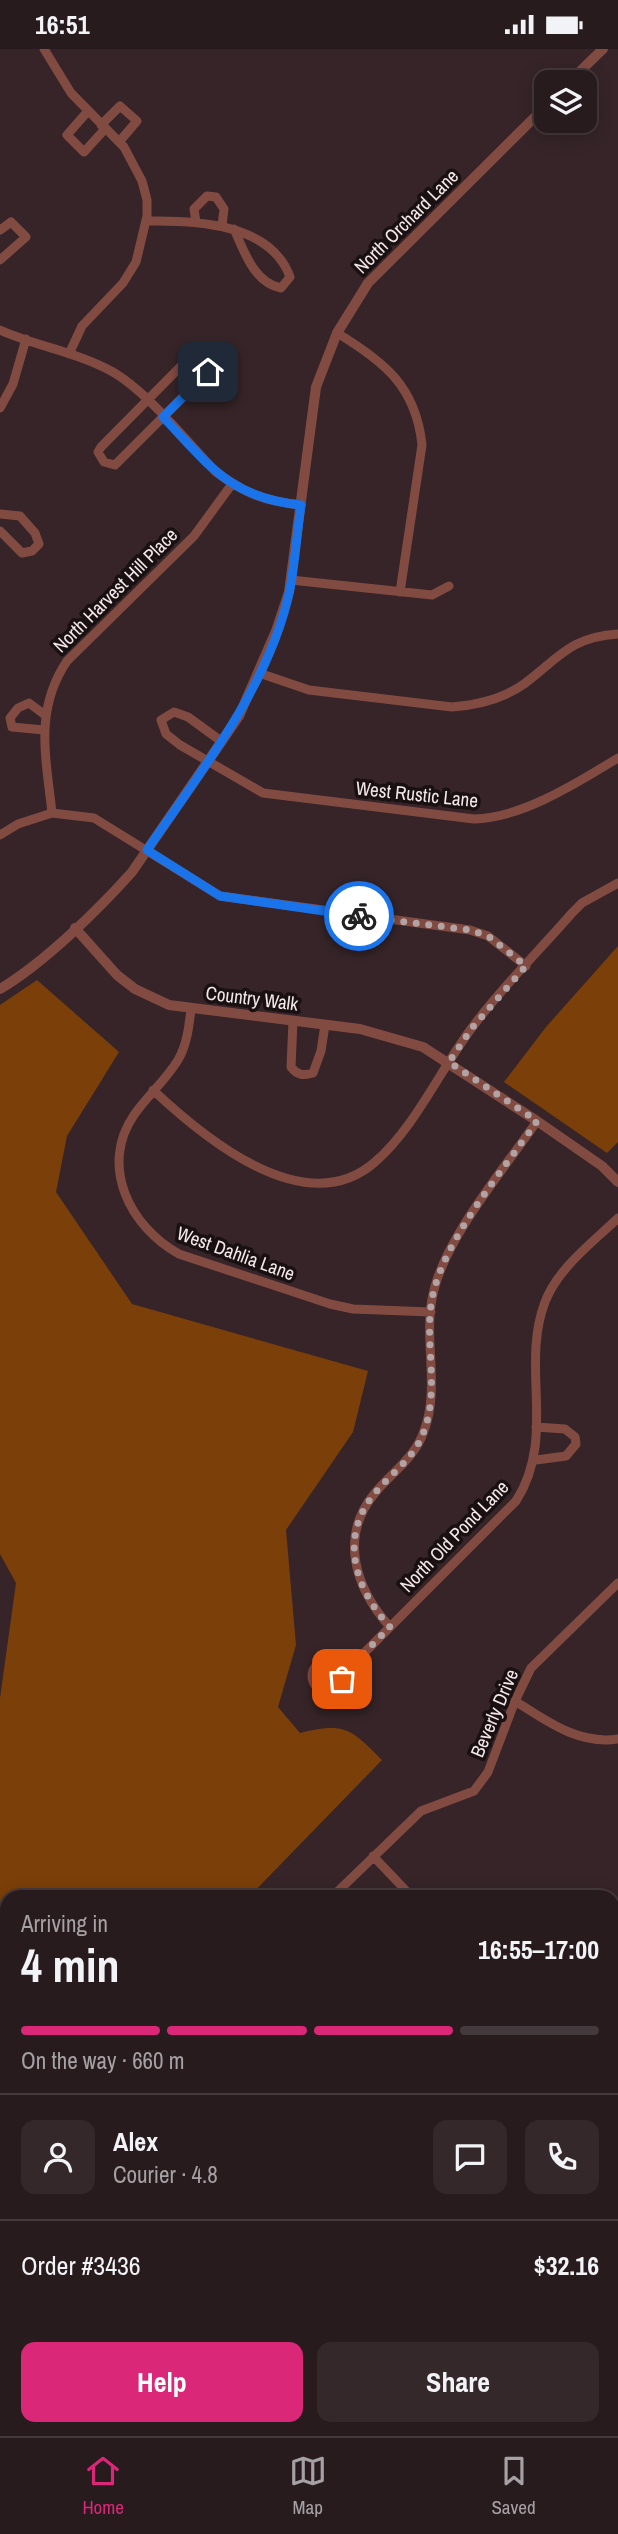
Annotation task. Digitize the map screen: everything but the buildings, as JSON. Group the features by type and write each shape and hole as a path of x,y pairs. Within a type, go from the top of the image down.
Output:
{"street":[{"path":"44,49 71,93 119,142 142,181 147,199 146,221 131,273 82,326 69,354"},
{"path":"581,70 603,49"},
{"path":"88,111 67,135 84,152 120,106 136,121 119,142"},
{"name":"North Orchard Lane","path":"0,989 111,895 147,850 239,716 259,673 291,580 316,387 337,333 368,283 534,118"},
{"path":"196,222 194,209 207,195 216,197 224,209 222,225"},
{"path":"146,221 196,222 234,229 264,245 286,266 290,277 281,288 271,286 258,274 234,229"},
{"path":"0,230 12,222 26,237 0,260"},
{"path":"0,330 114,373 163,417 216,472 232,484 255,497 301,505"},
{"path":"337,333 398,379 416,408 420,423 422,445 400,592"},
{"path":"0,408 13,384 26,339"},
{"path":"197,355 205,359 208,372 115,465 104,462 99,457 101,447 146,401 189,358 197,355"},
{"name":"North Harvest Hill Place","path":"52,813 44,730 49,694 68,660 194,536 232,484"},
{"path":"0,514 20,516 35,533 38,544 32,551 22,553 0,531"},
{"path":"291,580 432,595 449,586"},
{"path":"259,673 309,690 452,707 467,706 487,702 523,685 573,644 618,634"},
{"path":"44,730 12,727 10,717 18,708 29,703 45,715"},
{"name":"West Rustic Lane","path":"221,741 188,717 174,712 161,720 166,734 180,745 209,760 249,787 281,797 474,819 495,819 523,810 618,758"},
{"path":"0,835 18,824 52,813 94,817 220,896 470,930 488,936 526,966"},
{"path":"153,1090 186,1122 248,1164 295,1181 315,1183 341,1180 373,1164 401,1133 472,1028 526,966 582,904 618,883"},
{"name":"Country Walk","path":"75,928 117,975 135,989 169,1005 325,1025 396,1037 423,1047 537,1121 602,1166 618,1182"},
{"name":"West Dahlia Lane","path":"191,1009 187,1035 178,1061 153,1090 125,1132 120,1170 127,1201 136,1218 163,1245 179,1254 330,1304 353,1309 431,1312"},
{"path":"293,1021 290,1067 305,1076 313,1073 318,1063 325,1025"},
{"path":"390,1627 371,1607 361,1588 356,1567 357,1529 368,1502 409,1458 425,1430 430,1401 431,1312 442,1263 537,1121"},
{"name":"North Old Pond Lane","path":"341,1670 350,1667 516,1501 536,1460 537,1343 545,1301 562,1273 618,1218"},
{"path":"536,1460 566,1456 576,1444 575,1437 565,1429 537,1427"},
{"name":"Beverly Drive","path":"339,1890 421,1811 474,1791 488,1772 515,1700 531,1668 618,1583"},
{"path":"515,1700 578,1737 603,1741 618,1739"},
{"path":"373,1857 405,1890"}],"shaded area":[{"path":"618,946 618,1142 607,1153 504,1082 546,1027"},
{"path":"37,980 119,1052 67,1136 56,1192 132,1304 368,1371 353,1432 286,1530 296,1645 278,1707 300,1733 327,1728 346,1731 362,1741 382,1760 256,1890 0,1890 0,1698 16,1583 0,1554 0,1005"}],"way so far":[{"path":"342,1679 341,1670 350,1667 390,1627 371,1607 361,1588 356,1567 357,1529 368,1502 409,1458 425,1430 430,1401 431,1302 442,1263 537,1121 449,1062 472,1028 526,966 488,936 470,930 359,916"}],"route":[{"path":"208,372 163,417 216,472 232,484 255,497 301,505 289,591 253,687 239,716 147,850 207,891 220,896 238,901 359,916"}]}
